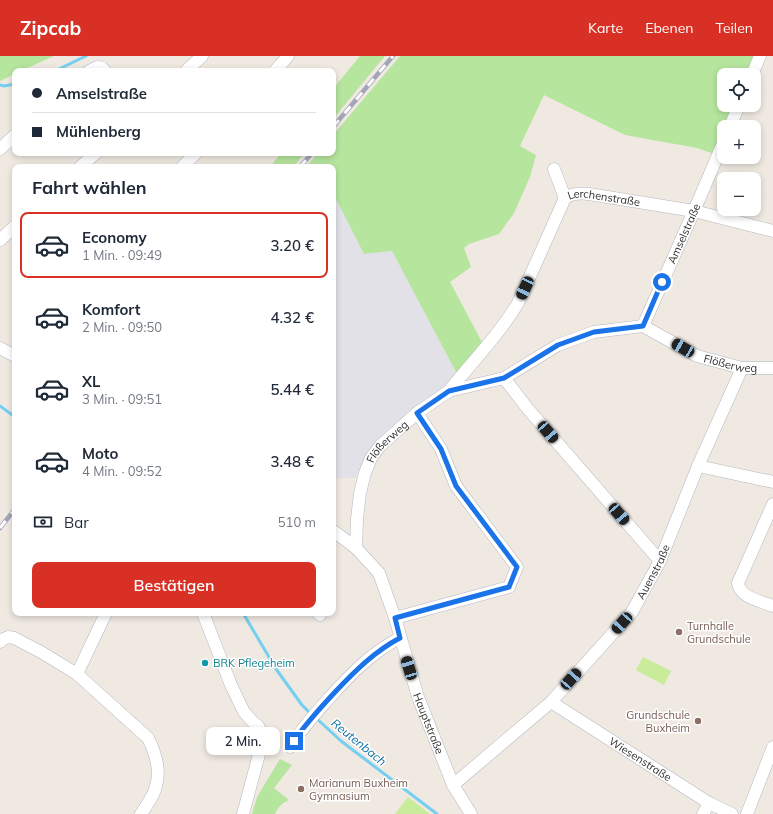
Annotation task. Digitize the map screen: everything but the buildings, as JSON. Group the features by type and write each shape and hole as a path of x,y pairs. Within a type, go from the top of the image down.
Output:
{"street":[{"path":"189,68 202,56"},
{"path":"278,68 288,56"},
{"path":"755,68 760,56"},
{"path":"0,149 12,138"},
{"path":"83,164 93,156"},
{"path":"185,164 193,156"},
{"name":"Amselstraße","path":"643,326 717,157"},
{"path":"554,169 565,198"},
{"name":"Lerchenstraße","path":"449,391 512,313 518,303 565,198 569,195 588,194 694,211 773,231"},
{"path":"0,240 12,229"},
{"name":"Flößerweg","path":"356,548 360,493 365,473 371,458 380,446 417,413 449,391 504,378 558,345 594,332 643,326 697,356 742,368 773,368"},
{"path":"0,348 12,354"},
{"name":"Auenstraße","path":"453,785 551,702 632,612 660,561 698,466 742,368"},
{"path":"504,378 528,409 660,561"},
{"path":"395,618 509,587 517,567 456,486 441,449 417,413"},
{"path":"698,466 773,482"},
{"path":"773,504 738,583 739,588 744,594 773,606"},
{"name":"Hauptstraße","path":"336,537 356,548 379,573 395,618 418,697 453,785 471,814"},
{"path":"77,674 105,616"},
{"path":"204,616 231,686 244,712 258,726 261,732 261,747 242,814"},
{"path":"0,642 8,637 14,638 41,652 77,674 148,738 156,760 158,775 156,788 141,814"},
{"path":"290,747 314,715 359,667 390,643 400,638"},
{"name":"Wiesenstraße","path":"551,702 709,803 732,814"},
{"path":"747,814 773,747"},
{"path":"703,814 709,803"}],"shaded area":[{"path":"336,199 364,254 392,251 457,374 432,398 371,448 355,478 336,478"}],"green space":[{"path":"0,56 54,56 28,68 12,68 12,75 0,81"},
{"path":"360,56 385,56 336,115 336,85"},
{"path":"400,56 755,56 750,68 717,68 717,112 731,112 728,120 717,120 717,146 714,154 697,148 625,135 544,95 520,146 536,155 530,177 514,213 499,234 469,244 464,248 471,267 450,282 483,344 457,374 392,251 364,254 336,199 336,164 309,164 315,156 336,156 336,131"},
{"path":"279,156 302,156 296,164 272,164"},
{"path":"643,657 671,671 664,685 636,670"},
{"path":"280,759 292,765 274,788 289,800 284,802 277,809 275,814 252,814 257,797"},
{"path":"408,797 430,814 395,814"}],"waterway":[{"path":"61,68 86,56"},
{"path":"0,85 12,85"},
{"name":"Reutenbach","path":"0,406 12,415"},
{"name":"Reutenbach","path":"245,616 276,669 302,705 311,714"},
{"name":"Reutenbach","path":"315,717 341,741 437,814"}],"railway":[{"path":"336,123 393,56"},
{"path":"303,164 309,156"},
{"path":"0,528 12,513"}],"place":[{"name":"Turnhalle Grundschule","path":"679,632"},
{"name":"BRK Pflegeheim","path":"205,663"},
{"name":"Grundschule Buxheim","path":"698,721"},
{"name":"Marianum Buxheim Gymnasium","path":"301,789"}],"route":[{"path":"294,741 310,719 359,667 390,643 400,638 395,618 509,587 517,567 456,486 441,449 417,413 449,391 504,378 558,345 594,332 643,326 662,282"}]}
